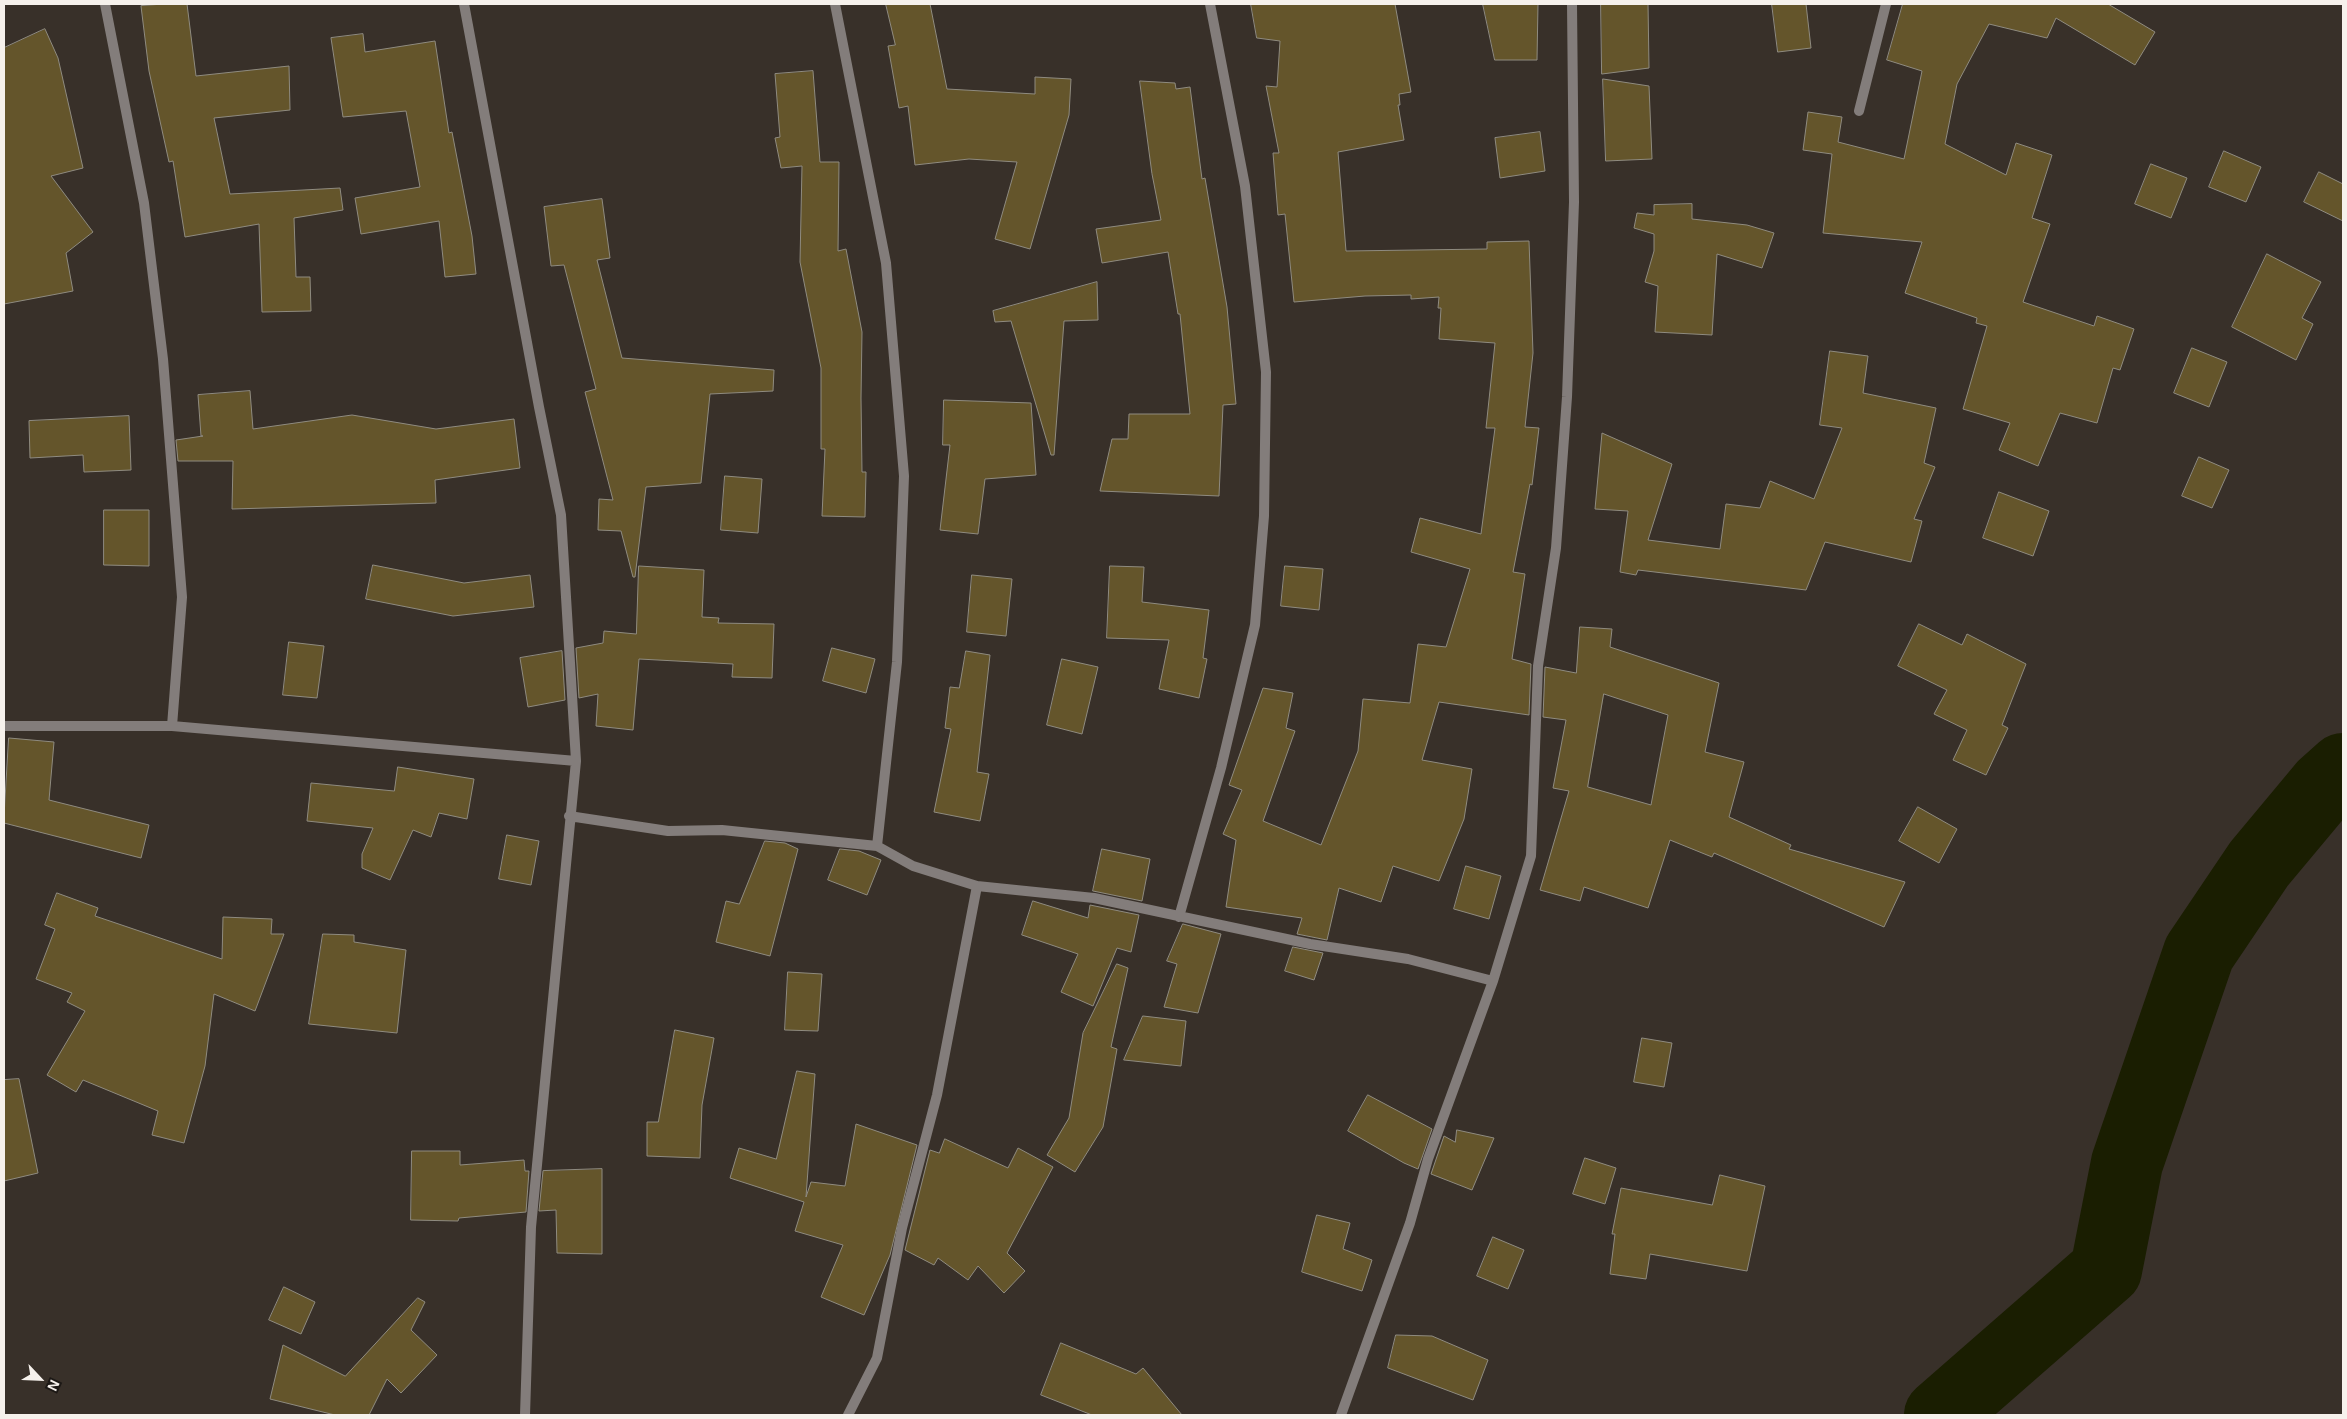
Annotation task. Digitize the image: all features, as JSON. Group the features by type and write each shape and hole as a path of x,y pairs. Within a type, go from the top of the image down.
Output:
{"street":[{"path":"105,4 144,203 163,359 182,598 172,726"},
{"path":"464,4 561,515 576,761 530,1227 524,1415"},
{"path":"835,4 886,263 904,476 897,662 877,846"},
{"path":"1179,917 1221,768 1255,625 1264,516 1266,372 1245,186 1210,4"},
{"path":"1341,1415 1410,1223 1428,1159 1493,981 1531,856 1538,666 1556,548 1567,397 1574,202 1572,4"},
{"path":"1859,111 1886,4"},
{"path":"4,726 172,726 576,761"},
{"path":"570,816 668,831 722,830 877,846 913,866 978,886 1094,898 1310,944 1408,959 1493,981"},
{"path":"848,1415 877,1358 902,1228 937,1095 978,886"}],"building":[{"path":"187,4 196,76 289,66 290,110 214,118 230,194 340,188 343,210 294,218 296,277 310,277 311,311 262,312 259,224 185,237 173,161 169,162 149,71 141,6"},
{"path":"886,4 930,4 947,89 1035,94 1035,77 1071,79 1069,115 1030,249 995,239 1017,162 969,159 915,165 908,106 899,108 888,46 895,45"},
{"path":"1251,4 1395,4 1411,92 1399,94 1400,105 1398,105 1404,140 1338,152 1346,251 1487,249 1487,242 1529,241 1533,353 1525,427 1539,428 1532,485 1530,484 1513,572 1525,574 1512,659 1531,664 1529,715 1439,702 1422,760 1472,769 1464,819 1439,881 1393,866 1381,902 1339,888 1327,940 1297,934 1302,918 1226,907 1236,840 1223,834 1242,790 1229,785 1263,688 1293,693 1286,728 1295,731 1263,821 1321,845 1358,751 1363,699 1410,703 1418,644 1446,647 1470,569 1411,552 1420,518 1481,534 1495,428 1486,428 1495,343 1439,339 1441,308 1438,308 1439,297 1411,299 1411,295 1365,296 1294,302 1285,214 1278,215 1273,153 1279,153 1266,86 1277,87 1280,41 1257,38"},
{"path":"1483,4 1538,4 1537,60 1495,60"},
{"path":"1601,4 1648,4 1649,68 1602,74"},
{"path":"1772,4 1806,4 1811,48 1778,52"},
{"path":"1903,4 2108,4 2155,32 2135,65 2056,18 2047,38 1989,24 1957,84 1945,144 2006,175 2016,143 2052,155 2032,218 2050,224 2023,302 2094,326 2097,316 2134,329 2120,370 2113,368 2097,423 2060,413 2038,466 1999,450 2010,423 1963,409 1987,326 1976,323 1977,318 1905,293 1922,242 1823,233 1832,154 1803,150 1808,112 1842,117 1838,142 1904,159 1922,71 1887,60"},
{"path":"45,29 58,58 83,168 51,176 93,232 66,253 73,291 4,304 4,48"},
{"path":"363,34 365,52 435,41 449,133 452,132 472,236 476,274 445,277 439,221 361,234 355,198 420,187 406,111 343,117 331,38"},
{"path":"813,71 820,162 839,162 838,251 846,249 862,332 862,472 866,472 865,517 822,516 825,449 821,449 821,368 800,262 802,166 781,168 775,138 780,137 775,74"},
{"path":"1603,79 1649,86 1652,159 1606,161"},
{"path":"1140,81 1175,83 1176,89 1190,87 1202,179 1205,178 1227,307 1236,404 1223,405 1219,496 1100,491 1112,439 1128,439 1129,414 1190,414 1180,314 1178,314 1168,252 1102,263 1096,229 1161,220 1152,174"},
{"path":"1540,132 1545,171 1500,178 1495,138"},
{"path":"2224,151 2261,167 2246,202 2209,187"},
{"path":"2151,164 2187,178 2171,218 2135,204"},
{"path":"2319,172 2343,184 2343,221 2304,202"},
{"path":"602,199 610,258 597,260 622,358 774,370 773,391 710,394 701,483 646,487 635,577 633,577 621,531 598,530 599,499 613,500 585,392 596,389 564,265 551,266 544,207"},
{"path":"1692,204 1692,219 1747,225 1774,233 1762,268 1717,254 1712,335 1655,332 1658,286 1645,282 1654,251 1654,234 1634,228 1637,213 1654,215 1654,205"},
{"path":"2267,254 2321,282 2302,318 2313,324 2296,360 2232,327"},
{"path":"1097,282 1098,320 1064,321 1054,455 1051,455 1011,321 995,322 993,311"},
{"path":"2192,348 2227,362 2209,407 2174,393"},
{"path":"1830,351 1868,356 1863,393 1936,408 1924,463 1935,467 1914,519 1922,521 1911,562 1825,542 1806,590 1638,570 1636,575 1620,572 1628,511 1595,509 1602,433 1672,464 1648,540 1720,549 1726,504 1760,508 1770,481 1814,499 1842,428 1820,425"},
{"path":"250,391 253,429 352,415 436,429 514,419 520,468 435,480 436,503 232,509 233,461 178,461 176,440 203,436 201,436 198,395"},
{"path":"944,400 1031,403 1036,475 985,479 978,534 940,530 950,445 943,445"},
{"path":"129,416 131,470 84,472 83,455 30,458 29,421"},
{"path":"2199,457 2229,470 2212,508 2182,496"},
{"path":"725,476 762,479 758,533 721,530"},
{"path":"1999,492 2049,511 2033,556 1983,538"},
{"path":"104,510 149,510 149,566 104,565"},
{"path":"373,565 464,583 530,575 534,607 453,616 366,599"},
{"path":"639,566 704,570 702,617 719,618 718,623 774,624 772,678 732,677 733,664 639,659 633,730 596,726 598,694 579,698 576,648 603,643 604,631 636,634"},
{"path":"1110,566 1144,567 1142,602 1209,610 1203,658 1207,659 1199,698 1159,689 1169,640 1107,638"},
{"path":"1285,566 1323,569 1319,610 1281,606"},
{"path":"972,575 1012,579 1006,636 967,632"},
{"path":"1919,624 1962,645 1967,634 2026,664 2002,725 2008,728 1986,775 1953,760 1967,730 1934,714 1947,690 1898,666"},
{"path":"1580,627 1612,629 1610,647 1719,683 1705,752 1744,762 1729,817 1791,845 1789,849 1905,882 1884,927 1714,853 1712,857 1670,840 1648,908 1584,887 1580,901 1540,890 1569,791 1553,788 1566,720 1543,717 1545,667 1576,673","holes":["1604,694 1668,715 1651,805 1588,787"]},
{"path":"289,642 324,646 317,698 283,695"},
{"path":"832,648 875,659 866,693 823,681"},
{"path":"562,651 565,700 528,707 520,658"},
{"path":"966,651 990,655 977,772 989,774 980,821 934,812 951,729 945,728 950,687 959,688"},
{"path":"1062,659 1098,667 1082,734 1047,725"},
{"path":"9,738 54,742 49,800 149,825 141,858 4,823"},
{"path":"398,767 474,779 467,819 439,813 431,837 413,830 390,880 362,868 362,854 373,828 307,821 311,783 394,791"},
{"path":"1918,807 1957,829 1939,863 1899,841"},
{"path":"507,835 539,841 531,885 499,879"},
{"path":"765,841 785,843 798,849 770,956 716,942 726,901 739,904"},
{"path":"840,849 859,851 881,860 867,895 828,880"},
{"path":"1102,849 1150,859 1142,901 1093,891"},
{"path":"1466,866 1501,876 1489,919 1454,909"},
{"path":"57,893 98,908 95,916 222,959 223,917 272,919 271,934 284,934 255,1011 214,994 205,1066 184,1143 152,1135 158,1111 83,1080 76,1092 47,1075 85,1011 67,1002 72,993 36,979 55,929 45,925"},
{"path":"1033,901 1088,918 1090,905 1139,915 1131,952 1117,948 1093,1006 1061,992 1078,954 1022,935"},
{"path":"1183,924 1221,934 1198,1013 1164,1007 1177,964 1167,961"},
{"path":"323,934 354,935 354,942 406,950 397,1033 309,1024"},
{"path":"1293,947 1323,953 1314,980 1285,971"},
{"path":"1117,964 1128,968 1111,1047 1117,1049 1103,1127 1075,1172 1047,1155 1069,1118 1083,1033"},
{"path":"788,972 822,974 818,1031 785,1030"},
{"path":"1143,1016 1186,1021 1181,1066 1124,1060"},
{"path":"675,1030 714,1038 702,1105 700,1158 647,1156 647,1122 658,1122"},
{"path":"1642,1038 1672,1043 1664,1087 1634,1082"},
{"path":"797,1071 815,1074 806,1197 811,1182 845,1186 856,1124 917,1145 890,1255 864,1315 821,1297 843,1245 795,1231 804,1202 730,1178 739,1148 776,1159"},
{"path":"19,1079 38,1173 4,1181 4,1080"},
{"path":"1368,1095 1432,1129 1418,1169 1348,1131"},
{"path":"1457,1130 1494,1138 1472,1190 1431,1174 1444,1136 1455,1142"},
{"path":"945,1139 1008,1168 1018,1148 1053,1167 1007,1253 1025,1271 1004,1293 978,1266 968,1280 938,1258 934,1265 905,1250 930,1150 939,1153"},
{"path":"412,1151 460,1151 460,1165 524,1160 525,1171 529,1171 526,1212 459,1218 458,1221 411,1220"},
{"path":"1585,1158 1616,1168 1605,1204 1573,1194"},
{"path":"602,1169 602,1254 557,1253 556,1210 539,1211 543,1171"},
{"path":"1720,1175 1765,1186 1747,1271 1650,1254 1646,1279 1610,1274 1615,1234 1612,1234 1621,1188 1712,1205"},
{"path":"1317,1215 1350,1223 1343,1249 1372,1260 1362,1291 1302,1272"},
{"path":"1493,1237 1524,1250 1508,1289 1477,1276"},
{"path":"284,1287 315,1302 301,1334 269,1320"},
{"path":"418,1298 425,1302 411,1330 437,1355 401,1393 387,1379 369,1415 335,1415 270,1399 283,1345 345,1376"},
{"path":"1396,1335 1432,1336 1488,1360 1473,1400 1388,1368"},
{"path":"1061,1343 1136,1374 1143,1368 1182,1415 1092,1415 1041,1395"}],"waterway":[{"path":"1940,1415 2106,1270 2127,1163 2199,953 2259,864 2324,786 2343,769"}]}
